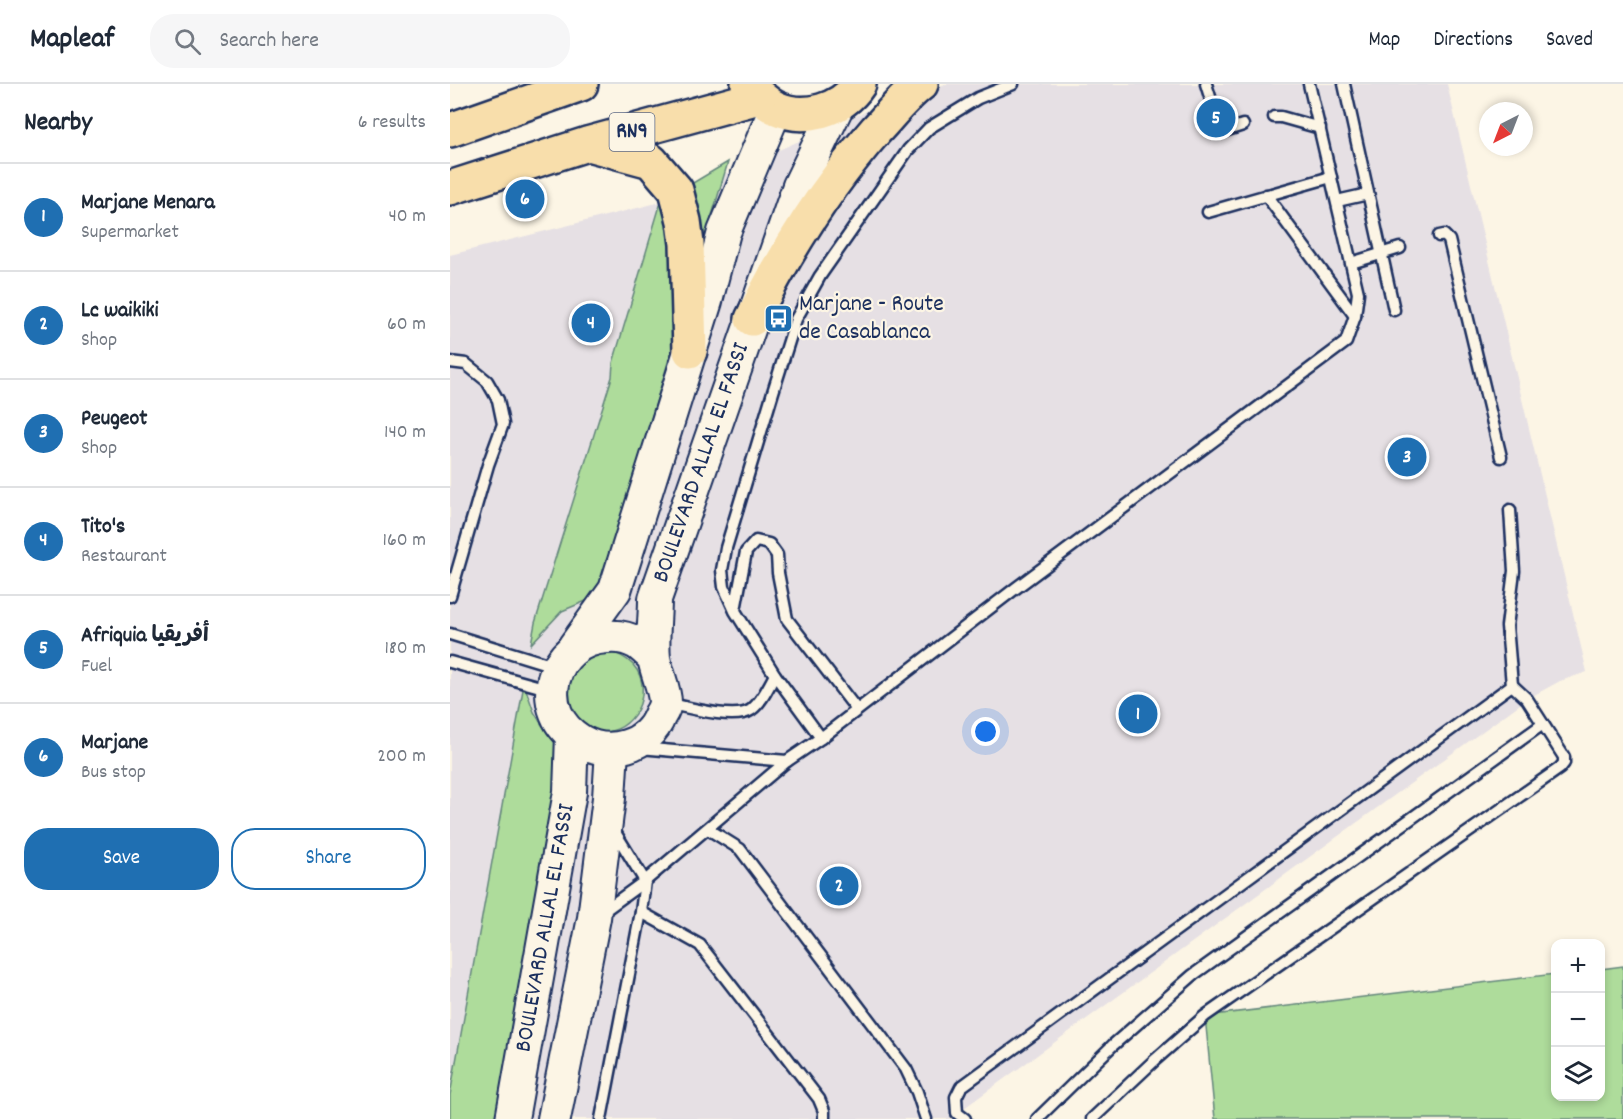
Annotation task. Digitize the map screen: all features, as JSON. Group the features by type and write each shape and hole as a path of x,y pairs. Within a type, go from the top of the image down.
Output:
{"main road":[{"path":"450,130 580,84"},
{"path":"752,319 788,250 829,187 909,93 921,84"},
{"name":"BOULEVARD ALLAL EL FASSI","path":"654,658 655,599 799,186 848,94"},
{"name":"RN9","path":"450,188 586,144 761,96 797,114 818,112 848,94"},
{"name":"BOULEVARD ALLAL EL FASSI","path":"561,668 615,590 706,301 761,96"},
{"path":"586,144 651,161 676,190 687,244 690,351"},
{"path":"617,636 638,644 654,658 665,703 658,722 645,737 620,748 591,746 572,735 560,723 554,707 561,668 595,637 617,636"},
{"name":"BOULEVARD ALLAL EL FASSI","path":"512,1119 570,792 572,735"},
{"name":"BOULEVARD ALLAL EL FASSI","path":"554,1119 594,918 606,818 620,748"}],"lane":[{"path":"821,738 775,675 735,611 724,587 722,570 726,548 796,319 820,276 908,150 929,128 978,98 1013,84"},
{"path":"1206,84 1221,132 1243,125"},
{"path":"594,918 645,881 787,762 1346,342 1355,315 1358,293 1310,84"},
{"path":"1344,84 1394,310"},
{"path":"1274,117 1320,129"},
{"path":"1208,212 1331,177"},
{"path":"1337,201 1368,194"},
{"path":"1266,195 1355,315"},
{"path":"1439,236 1444,236 1449,240 1501,457"},
{"path":"1351,263 1400,248"},
{"path":"450,362 466,364 487,381 498,400 502,424 450,596"},
{"path":"1092,1119 1205,1016 1564,763 1564,757 1527,699 1512,685 1506,626 1514,571 1510,510"},
{"path":"735,611 746,552 756,541 769,544 777,555 777,573 788,619 856,711"},
{"path":"450,634 561,668"},
{"path":"450,662 561,668"},
{"path":"665,703 703,711 740,715 751,710 759,701 775,675"},
{"path":"965,1119 957,1113 956,1097 962,1087 1512,685"},
{"path":"1037,1119 1113,1045 1193,975 1543,724"},
{"path":"620,748 787,762"},
{"path":"601,1119 645,881 606,818"},
{"path":"708,829 740,849 906,1069 926,1119"},
{"path":"641,912 700,945 819,1099 824,1111 824,1119"}],"shaded area":[{"path":"946,84 1447,84 1587,672 1560,681 1527,699 949,1119 450,1119 450,255 661,202 876,107"}],"green space":[{"path":"728,162 598,596 562,611 531,644 535,623 612,377 613,363 661,202"},
{"path":"611,651 632,664 637,670 641,681 640,704 627,723 617,729 606,732 594,731 568,713 562,682 580,657"},
{"path":"524,684 534,712 547,733 564,748 496,1119 450,1119 450,1095"},
{"path":"1623,966 1623,1119 1215,1119 1205,1016 1551,974 1551,1101 1605,1101 1605,968"}],"place":[{"name":"Afriquia أفريقيا","path":"1216,118"},
{"name":"Marjane","path":"525,199"},
{"name":"Marjane - Route de Casablanca","path":"778,319"},
{"name":"Tito's","path":"591,323"},
{"name":"Peugeot","path":"1407,457"},
{"name":"Marjane Menara","path":"1138,714"},
{"name":"Lc waikiki","path":"839,886"}]}
